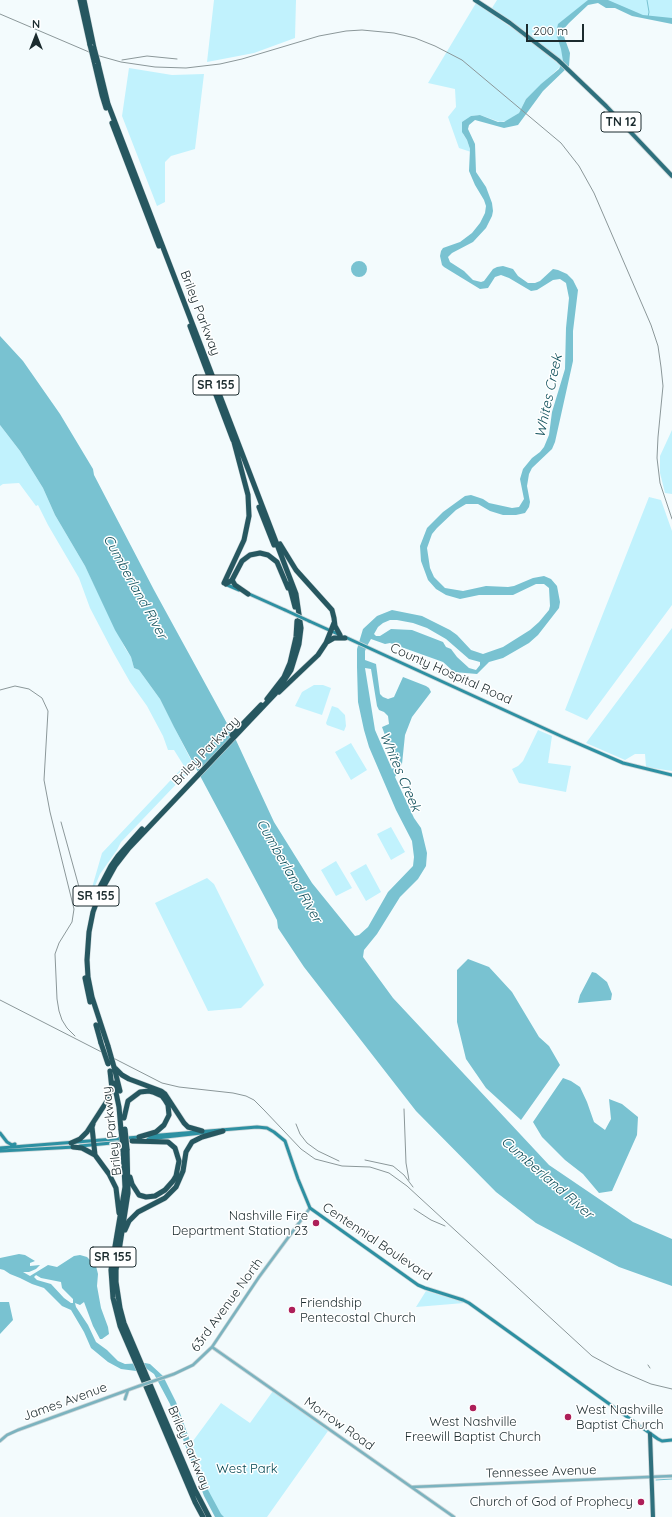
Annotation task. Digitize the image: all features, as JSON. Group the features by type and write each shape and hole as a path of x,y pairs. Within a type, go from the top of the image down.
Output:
{"highway":[{"name":"Briley Parkway","path":"80,0 108,104 296,594 301,628 299,644 291,670 283,684 267,703 257,711"},
{"name":"Briley Parkway","path":"85,0 92,47"},
{"name":"Briley Parkway","path":"96,62 102,95 128,167 289,586 297,621 296,637 290,663 284,677 257,711 126,846 111,866 95,898 87,927 84,961 87,993 102,1043 120,1093 124,1118 123,1129"},
{"path":"225,584 244,540 249,516 248,495 234,442"},
{"path":"269,522 282,548 296,570 332,610 336,629 340,635"},
{"path":"225,584 232,580 239,565 247,557 255,553 268,555 277,562 294,603"},
{"path":"232,580 235,585 248,594"},
{"path":"267,703 312,663 326,643 332,631 334,622"},
{"path":"326,643 334,638 346,638"},
{"name":"Briley Parkway","path":"137,1360 124,1323 117,1295 116,1270 126,1210 129,1172 117,1092 108,1046 100,1027 88,977 87,945 93,912 100,893 115,866 129,848 191,780"},
{"path":"72,1145 84,1136 94,1124 111,1094 111,1067"},
{"path":"111,1067 129,1079 161,1091 165,1094 188,1127 202,1131"},
{"path":"124,1118 128,1101 140,1092 154,1092 162,1096 168,1105 169,1114 164,1125 156,1132 139,1137"},
{"path":"94,1124 92,1127 95,1155"},
{"path":"119,1246 125,1230 133,1216 164,1198 176,1187 183,1172 186,1152 192,1142 202,1137 222,1131"},
{"path":"129,1172 132,1184 140,1195 146,1197 155,1196 165,1190 173,1181 178,1171 179,1161 175,1148 168,1142 132,1141"},
{"path":"72,1145 82,1148 95,1155 109,1174 116,1188 119,1213 109,1269 111,1283"},
{"name":"Briley Parkway","path":"125,1149 124,1192 113,1253 111,1283 116,1311 195,1490 209,1517"},
{"name":"Briley Parkway","path":"144,1376 195,1502 203,1517"}],"main road":[{"name":"TN 12","path":"475,0 510,22 558,60 672,176"},
{"name":"County Hospital Road","path":"225,584 332,631 563,737 624,763 672,775"},
{"name":"Centennial Boulevard","path":"94,1143 139,1137 243,1128 262,1127 274,1132 282,1138 286,1144 297,1178 310,1208 418,1285 469,1303 650,1434 662,1441 672,1440"},
{"name":"Centennial Boulevard","path":"0,1151 132,1141 243,1128"},
{"path":"0,1133 5,1141 12,1144 36,1142 47,1144"},
{"name":"Centennial Boulevard","path":"0,1148 47,1144 72,1145"},
{"path":"650,1434 653,1517"}],"street":[{"name":"63rd Avenue North","path":"139,1386 174,1374 193,1365 212,1347 259,1278 310,1208"},
{"name":"Morrow Road","path":"212,1347 454,1517"},
{"name":"James Avenue","path":"0,1441 7,1435 22,1429 139,1386"},
{"path":"125,1399 128,1390"},
{"name":"Tennessee Avenue","path":"412,1487 672,1476"}],"green space":[{"path":"214,0 296,0 295,38 254,53 207,62"},
{"path":"497,0 594,0 590,1 557,33 565,54 563,62 528,33 492,8"},
{"path":"601,0 672,0 672,21 645,16"},
{"path":"476,3 522,35 561,66 526,99 519,113 507,121 500,122 480,115 471,116 463,134 467,140 471,152 459,148 448,117 456,107 455,89 428,83"},
{"path":"129,68 172,75 204,74 195,149 171,156 165,162 165,202 157,206 122,116"},
{"path":"0,425 20,451 43,488 55,515 85,566 125,648 131,657 134,668 139,670 160,699 195,768 184,776 121,842 100,874 87,905 102,853 184,766 174,750 168,750 163,736 147,706 130,682 113,652 90,608 79,578 38,505 36,506 19,483 3,484 0,486"},
{"path":"672,430 672,494 665,493 660,473 660,456"},
{"path":"649,497 661,500 672,531 672,605 587,720 565,710"},
{"path":"672,628 672,771 646,767 645,754 635,754 625,760 586,743"},
{"path":"314,685 323,685 331,688 322,715 295,706 302,692"},
{"path":"332,706 338,708 345,715 346,726 344,731 327,725 326,723"},
{"path":"538,730 552,736 548,763 571,766 566,792 519,783 512,769 523,761"},
{"path":"351,743 367,770 351,780 335,752"},
{"path":"391,827 405,852 391,860 377,834"},
{"path":"336,861 352,888 336,896 321,870"},
{"path":"366,864 381,892 366,901 350,873"},
{"path":"207,878 214,884 264,985 241,1008 208,1011 155,903"},
{"path":"426,1291 463,1302 464,1303 416,1307"},
{"name":"West Park","path":"273,1391 328,1431 267,1517 222,1517 206,1491 190,1445 221,1403 250,1423"}],"water":[{"name":"Cumberland River","path":"588,0 608,0 643,15 672,18 672,24 632,16 615,8 606,8 598,3 588,5 562,31 570,53 569,66 543,91 518,125 504,128 475,120 469,125 468,129 475,144 476,172 486,187 492,203 493,211 486,228 473,242 452,253 448,257 450,262 464,271 473,280 481,282 484,281 493,269 503,266 513,269 518,276 528,283 540,281 553,269 567,274 573,280 578,290 573,331 573,361 555,442 552,449 532,468 529,474 527,486 530,502 525,513 503,515 490,511 478,504 466,504 456,510 437,528 432,534 427,548 430,568 434,577 445,588 463,591 486,586 508,587 533,578 544,576 551,579 557,586 560,602 559,608 538,635 529,643 503,658 489,662 477,674 454,672 443,662 390,643 385,644 371,639 367,646 365,651 365,660 376,664 380,694 383,697 388,699 394,697 403,677 426,686 431,692 412,717 405,735 402,764 395,777 414,818 421,828 427,853 426,866 418,879 400,897 377,934 364,950 363,957 393,998 549,1165 633,1222 672,1239 672,1286 619,1267 536,1223 496,1192 416,1111 304,967 278,928 277,920 160,699 139,670 134,668 131,657 115,630 85,566 55,515 43,488 20,451 0,425 0,336 23,361 60,414 93,469 94,475 154,590 235,738 274,822 312,883 355,936 359,935 368,927 388,892 413,866 414,857 412,841 396,810 369,747 364,730 358,702 357,667 357,649 363,629 377,616 392,610 422,616 450,630 457,635 471,650 483,654 503,647 530,630 549,610 550,606 549,588 544,584 536,584 513,595 479,595 460,599 446,595 436,589 428,580 421,561 420,546 427,528 443,512 465,496 471,495 483,499 489,503 512,508 519,507 524,499 520,479 523,469 544,447 549,435 552,412 565,369 566,328 569,298 566,283 560,279 553,280 537,290 531,291 501,275 495,277 488,288 480,289 444,267 440,256 443,248 460,242 472,233 480,223 485,213 486,206 484,200 469,171 470,149 462,132 462,122 471,116 480,115 498,122 504,122 519,113 526,99 559,69 563,61 556,33 558,24","holes":["390,620 413,623 427,628 446,639 469,659 480,662 480,665 476,670 469,668 451,649 446,647 443,642 412,630 391,629 380,636 376,636 374,634 378,627","365,668 371,669 377,706 379,710 388,716 389,724 382,727 393,757 395,766 392,769 375,730"]},
{"path":"359,261 366,266 367,269 362,276 359,277 352,272 351,269 356,262"},
{"path":"468,959 489,967 512,992 539,1037 549,1046 560,1065 521,1120 486,1088 466,1059 457,1022 457,970"},
{"path":"592,972 596,973 607,982 612,994 611,1000 578,1003 580,995"},
{"path":"563,1078 580,1087 594,1122 605,1130 611,1119 609,1099 622,1104 638,1117 637,1135 612,1191 599,1193 583,1174 565,1160 542,1137 533,1122"},
{"path":"19,1254 25,1255 35,1261 30,1263 30,1266 40,1265 36,1269 29,1272 23,1272 30,1276 48,1265 57,1267 74,1256 80,1255 87,1257 96,1266 98,1274 97,1286 101,1308 109,1334 100,1339 93,1326 84,1302 80,1305 75,1303 76,1307 88,1325 96,1342 118,1361 125,1364 150,1364 163,1376 176,1402 207,1488 224,1517 215,1517 204,1496 170,1404 154,1374 147,1369 136,1371 121,1369 108,1362 91,1348 84,1332 71,1310 62,1306 44,1288 0,1269 0,1258","holes":["36,1275 41,1278 61,1282 62,1288 73,1299 73,1303 64,1298 51,1284 37,1280 34,1277"]},
{"path":"0,1302 9,1302 13,1320 0,1334"}],"waterway":[{"path":"647,0 649,12 648,17"},
{"path":"656,1480 672,1479"}],"railway":[{"path":"0,14 96,55 121,62 155,67 186,68 220,64 319,36 346,31 362,30 394,33 415,38 435,46 462,60 561,143 579,166 594,193 651,325 658,346 663,386 657,458 660,483 672,519"},
{"path":"122,60 147,56 177,59"},
{"path":"0,690 15,686 29,689 42,698 48,711 44,780 50,812 74,909 72,922 59,943 55,954 57,999 62,1020 75,1036"},
{"path":"61,822 79,887 78,906"},
{"path":"0,1000 162,1083 179,1087 233,1093 246,1096 254,1100 301,1149 315,1159 342,1166 370,1167 389,1173 407,1186 592,1356 616,1369 651,1384 672,1389"},
{"path":"404,1109 406,1163 409,1180"},
{"path":"296,1124 300,1134 307,1143 318,1151 339,1161"},
{"path":"365,1160 393,1166 404,1175 413,1187"},
{"path":"414,1209 431,1220 445,1226"}],"place":[{"name":"Nashville Fire Department Station 23","path":"316,1223"},
{"name":"Friendship Pentecostal Church","path":"292,1310"},
{"name":"West Nashville Freewill Baptist Church","path":"473,1408"},
{"name":"West Nashville Baptist Church","path":"568,1417"},
{"name":"Church of God of Prophecy","path":"641,1502"}],"water label":[{"name":"Whites Creek","path":"549,396"},
{"name":"Whites Creek","path":"400,772"}]}
